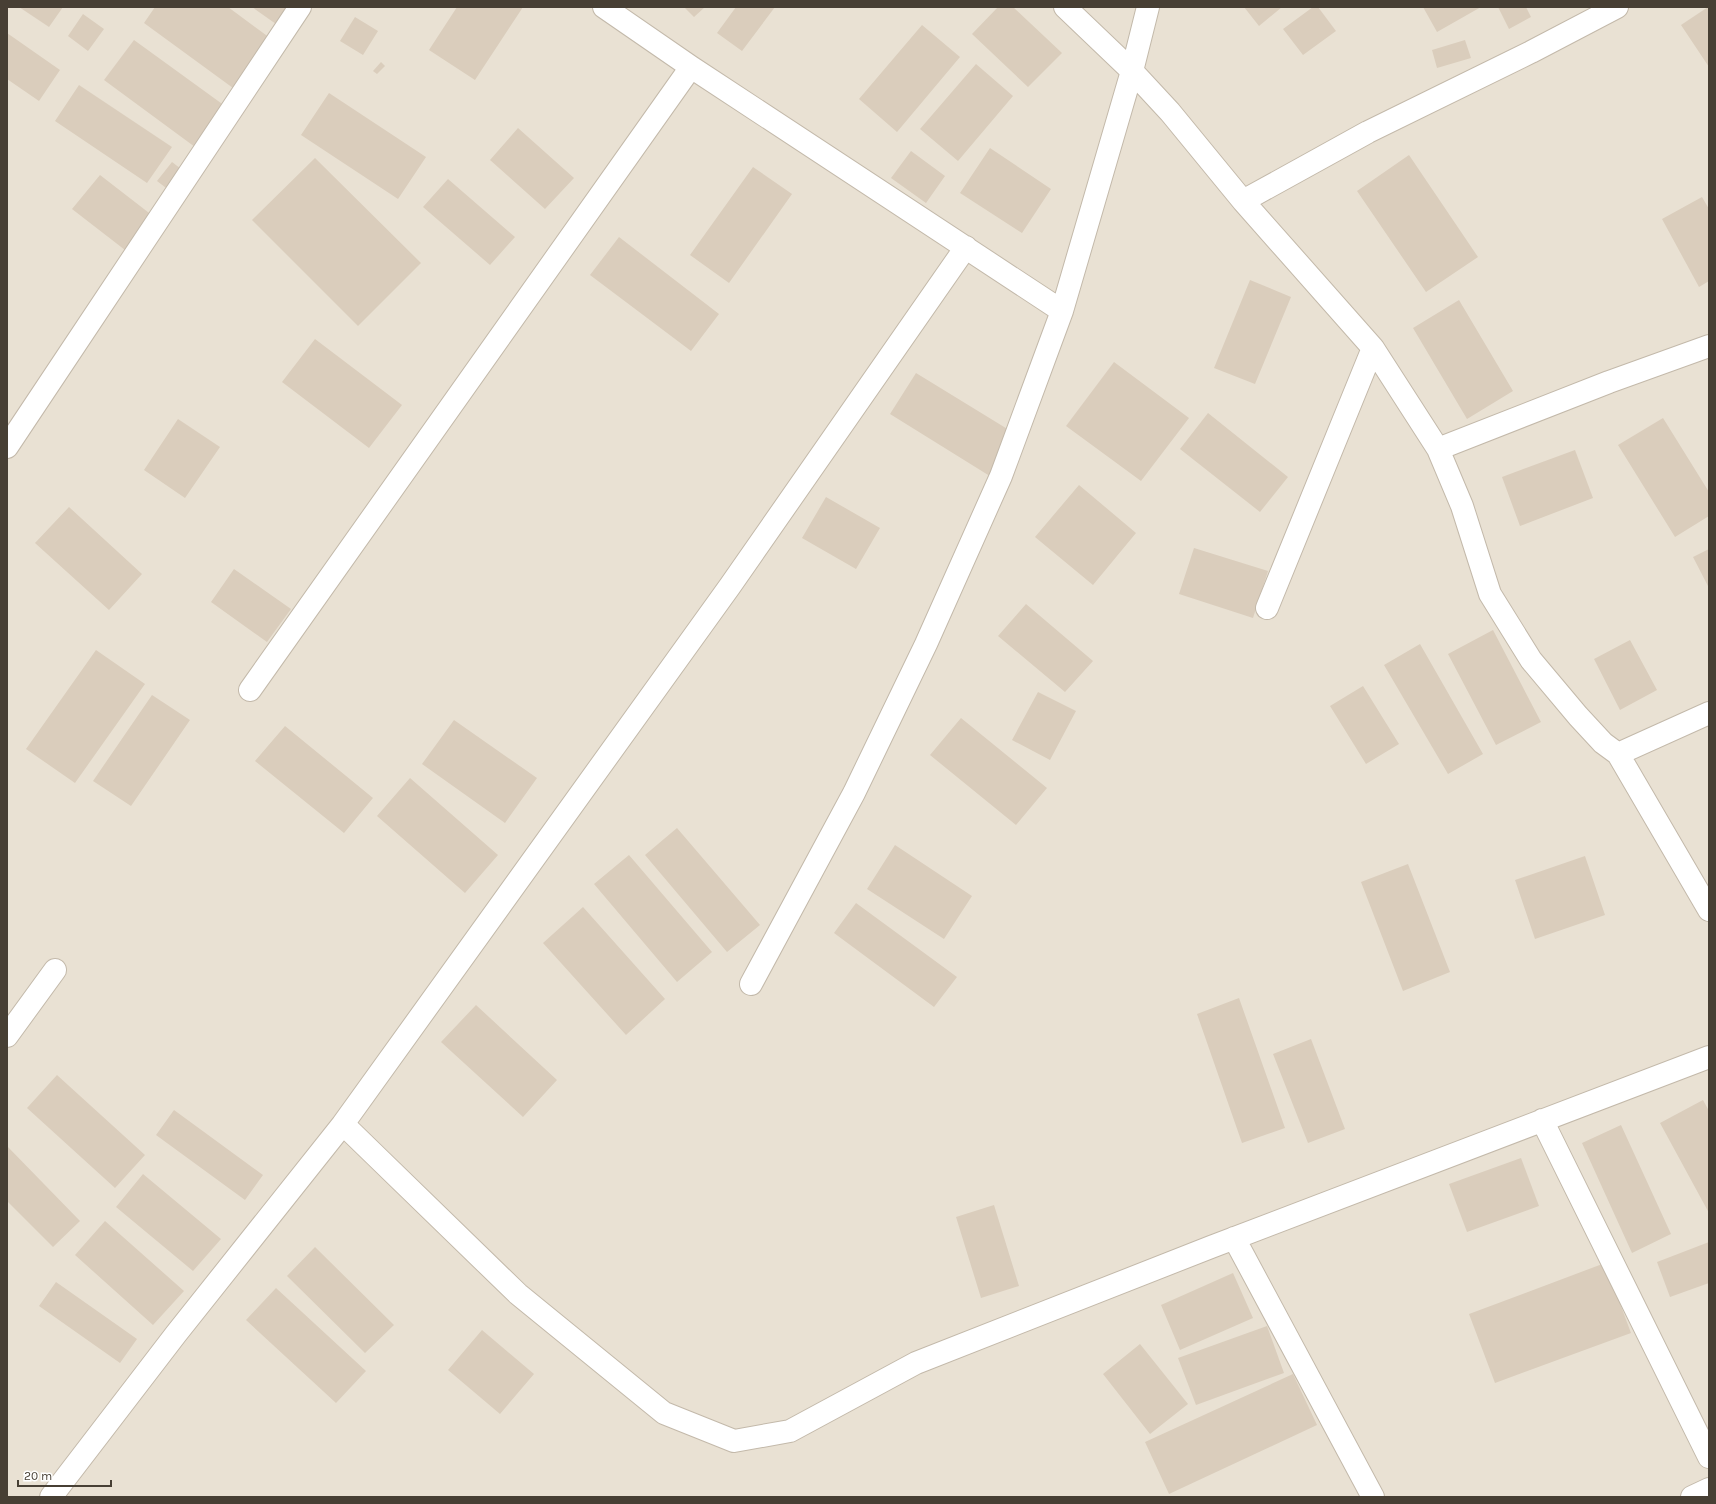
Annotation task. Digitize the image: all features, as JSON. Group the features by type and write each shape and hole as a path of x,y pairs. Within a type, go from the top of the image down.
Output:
{"street":[{"path":"7,447 300,7"},
{"path":"604,7 691,67 1062,311"},
{"path":"1065,7 1132,71 1170,112 1243,201 1373,348 1438,449 1462,506 1490,594 1531,660 1578,716 1603,743 1618,754 1709,910"},
{"path":"751,984 854,793 926,644 1001,476 1062,311 1132,71 1148,7"},
{"path":"1243,201 1368,132 1531,52 1617,7"},
{"path":"250,690 691,67"},
{"path":"51,1497 176,1334 343,1124 730,586 966,247"},
{"path":"1438,449 1609,382 1709,346"},
{"path":"1267,608 1373,348"},
{"path":"1618,754 1709,713"},
{"path":"7,1036 55,970"},
{"path":"343,1124 518,1294 664,1413 734,1441 790,1431 916,1363 1234,1238 1542,1120 1709,1058"},
{"path":"1542,1120 1709,1457"},
{"path":"1234,1238 1372,1497"},
{"path":"1692,1497 1709,1489"}],"shaded area":[{"path":"7,7 1709,7 1709,1497 7,1497"}],"building":[{"path":"19,7 63,7 49,27"},
{"path":"155,7 228,7 270,38 233,88 144,23"},
{"path":"252,7 288,7 276,24"},
{"path":"457,7 523,7 475,80 429,50"},
{"path":"684,7 705,7 694,17"},
{"path":"736,7 775,7 742,51 717,33"},
{"path":"998,7 1013,7 1062,53 1028,87 972,34"},
{"path":"1244,7 1282,7 1259,26"},
{"path":"1313,7 1318,7 1336,31 1303,55 1283,29"},
{"path":"1423,7 1481,7 1437,32"},
{"path":"1498,7 1526,7 1531,17 1509,29"},
{"path":"1709,7 1709,67 1681,25"},
{"path":"83,14 104,29 88,51 68,36"},
{"path":"355,17 378,31 363,55 340,41"},
{"path":"922,25 960,57 897,132 859,99"},
{"path":"7,33 60,70 39,101 7,79"},
{"path":"134,40 225,106 195,147 104,80"},
{"path":"1465,40 1471,58 1437,68 1432,50"},
{"path":"381,62 385,66 377,74 373,71"},
{"path":"976,64 1013,96 958,161 920,129"},
{"path":"79,85 172,147 147,183 55,121"},
{"path":"329,93 426,157 398,199 301,135"},
{"path":"518,128 574,178 545,209 490,160"},
{"path":"990,148 1051,189 1022,233 960,193"},
{"path":"911,151 945,176 926,203 891,178"},
{"path":"1409,155 1478,257 1426,292 1357,191"},
{"path":"315,158 421,263 358,326 252,220"},
{"path":"172,162 185,172 170,191 157,181"},
{"path":"753,167 792,194 729,283 690,255"},
{"path":"100,175 153,216 125,250 72,209"},
{"path":"448,179 515,237 490,265 423,207"},
{"path":"1702,197 1709,209 1709,281 1699,287 1662,219"},
{"path":"619,237 719,314 691,351 590,275"},
{"path":"1250,280 1291,297 1255,384 1214,368"},
{"path":"1459,300 1513,391 1467,419 1413,328"},
{"path":"315,339 402,405 369,448 282,382"},
{"path":"1114,362 1189,418 1141,481 1066,426"},
{"path":"916,373 1019,436 993,478 890,414"},
{"path":"1208,413 1288,477 1260,512 1180,449"},
{"path":"1663,418 1709,492 1709,516 1675,537 1618,445"},
{"path":"178,419 220,447 185,498 144,470"},
{"path":"1575,450 1593,498 1520,526 1502,477"},
{"path":"1079,485 1136,533 1093,585 1035,537"},
{"path":"826,497 880,528 856,569 802,538"},
{"path":"69,507 142,574 109,610 35,543"},
{"path":"1194,548 1268,571 1253,618 1179,594"},
{"path":"1709,549 1709,588 1693,557"},
{"path":"234,569 291,609 267,642 211,602"},
{"path":"1026,604 1093,661 1065,692 998,636"},
{"path":"1493,630 1541,722 1496,745 1448,654"},
{"path":"1630,640 1657,690 1620,710 1594,659"},
{"path":"1420,644 1483,754 1448,774 1384,665"},
{"path":"96,650 145,684 75,783 26,749"},
{"path":"1363,686 1399,744 1366,764 1330,706"},
{"path":"1038,692 1076,711 1050,760 1012,740"},
{"path":"152,695 190,720 131,806 93,781"},
{"path":"961,718 1047,788 1016,825 930,755"},
{"path":"454,720 537,778 505,823 422,764"},
{"path":"285,726 373,798 344,833 255,761"},
{"path":"410,778 498,855 465,893 377,816"},
{"path":"677,828 760,925 727,952 645,855"},
{"path":"895,845 972,896 944,939 867,889"},
{"path":"629,855 712,952 677,982 594,884"},
{"path":"1585,856 1605,915 1535,939 1515,880"},
{"path":"1408,864 1450,972 1403,991 1361,882"},
{"path":"856,903 957,977 934,1007 834,933"},
{"path":"583,907 665,999 626,1035 543,943"},
{"path":"1239,998 1285,1128 1242,1143 1197,1014"},
{"path":"476,1005 557,1080 523,1117 441,1042"},
{"path":"1311,1039 1345,1129 1308,1143 1273,1054"},
{"path":"57,1075 145,1155 115,1188 27,1108"},
{"path":"1703,1100 1709,1111 1709,1213 1660,1123"},
{"path":"174,1110 263,1175 245,1200 156,1135"},
{"path":"1621,1125 1671,1234 1632,1253 1582,1143"},
{"path":"7,1146 80,1221 53,1247 7,1201"},
{"path":"1521,1158 1539,1206 1467,1232 1449,1184"},
{"path":"143,1174 221,1239 193,1271 116,1207"},
{"path":"994,1205 1019,1286 981,1298 956,1217"},
{"path":"105,1221 184,1291 153,1325 75,1255"},
{"path":"1709,1242 1709,1283 1670,1297 1657,1262"},
{"path":"315,1247 394,1325 365,1353 287,1276"},
{"path":"1605,1263 1631,1333 1495,1383 1469,1314"},
{"path":"1233,1273 1253,1318 1180,1350 1161,1305"},
{"path":"56,1282 137,1339 120,1363 39,1306"},
{"path":"276,1288 366,1371 336,1403 246,1320"},
{"path":"1267,1326 1284,1373 1196,1405 1178,1358"},
{"path":"482,1330 534,1374 500,1414 448,1370"},
{"path":"1140,1344 1188,1404 1150,1434 1103,1374"},
{"path":"1293,1374 1317,1425 1169,1494 1145,1442"}]}
